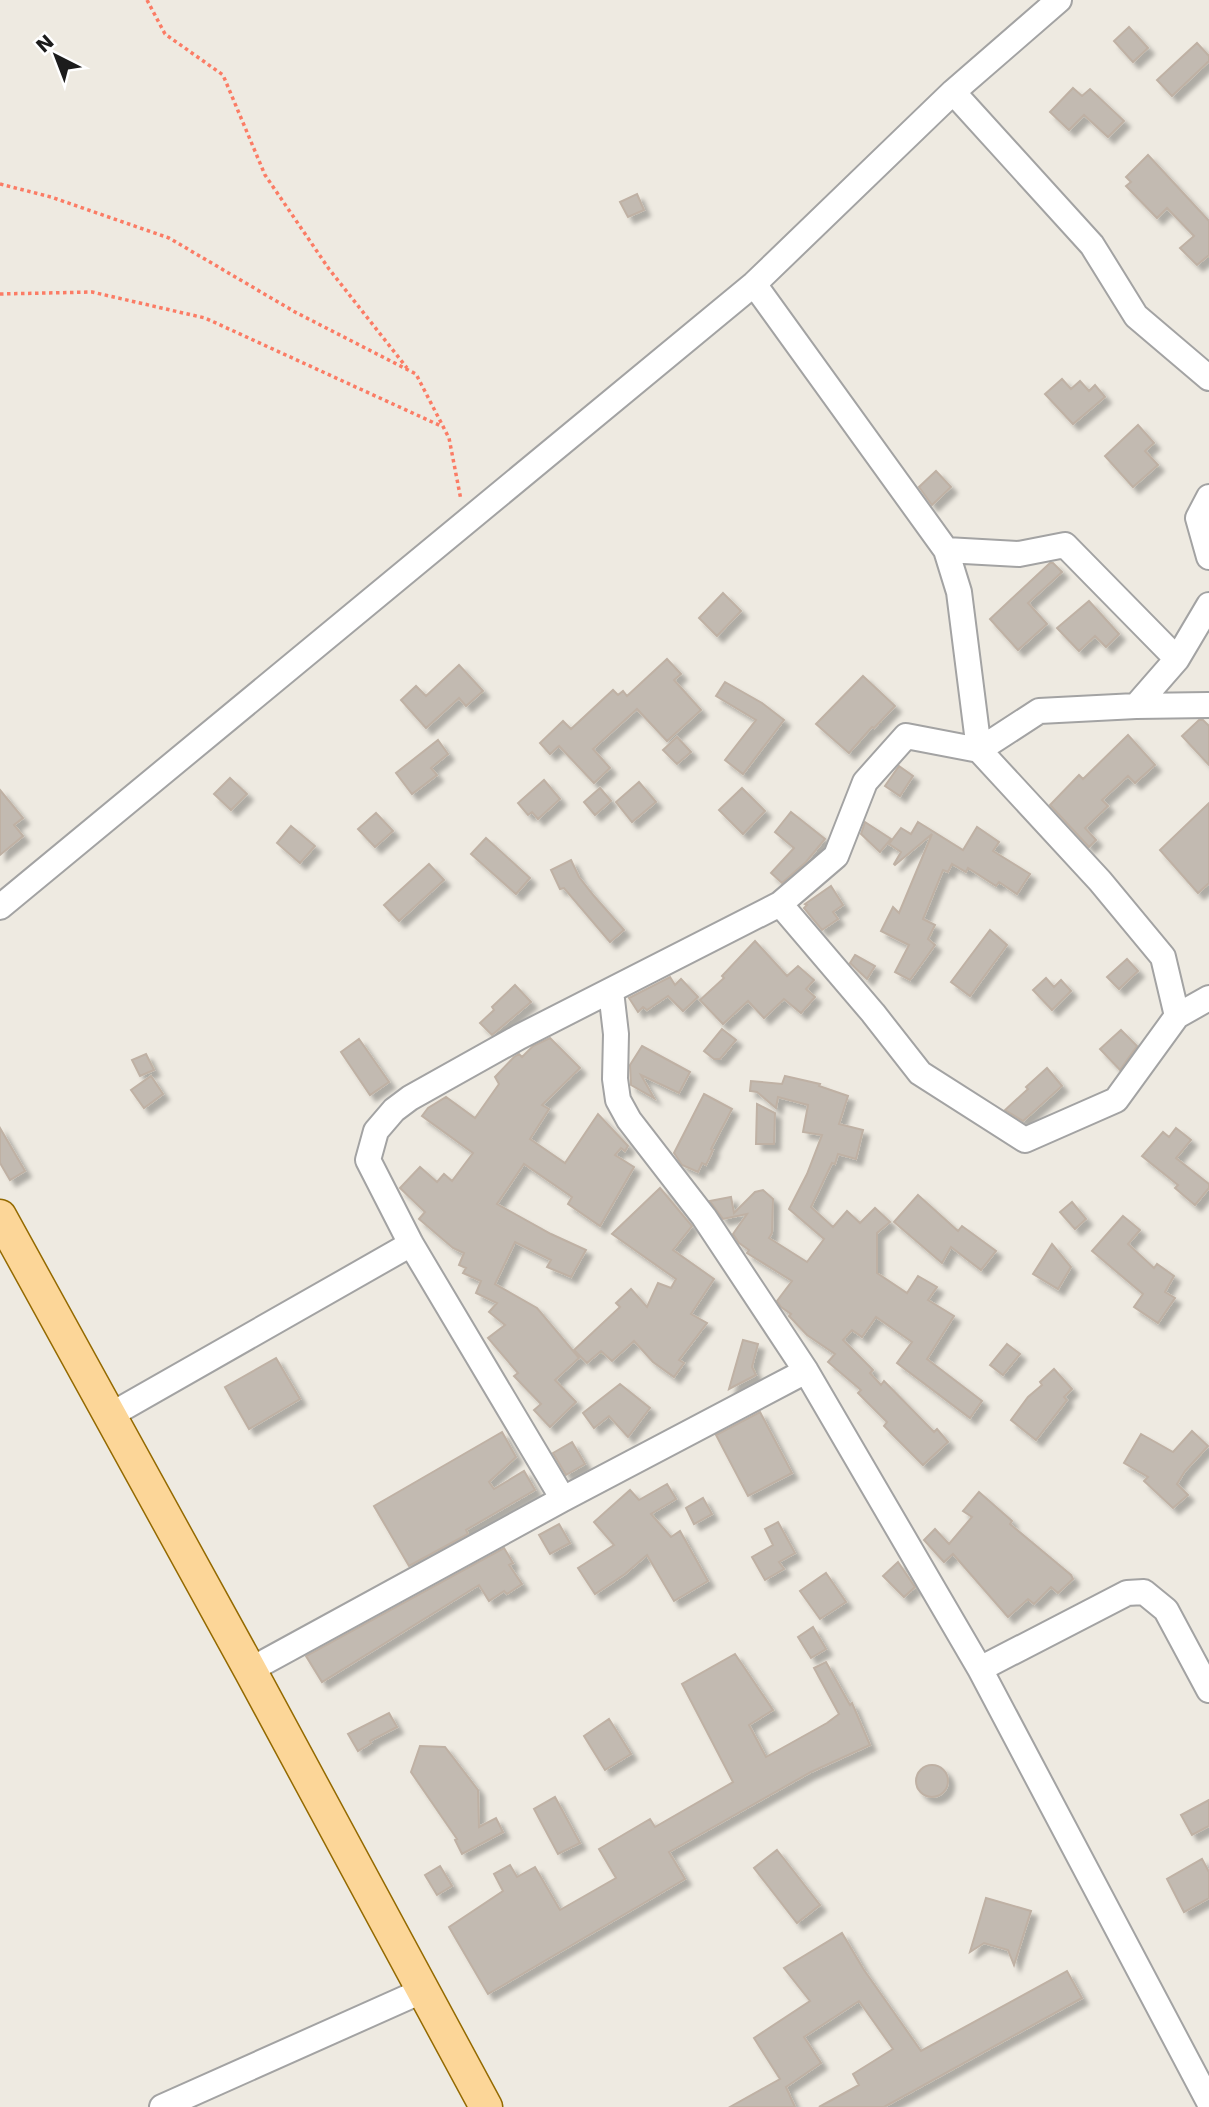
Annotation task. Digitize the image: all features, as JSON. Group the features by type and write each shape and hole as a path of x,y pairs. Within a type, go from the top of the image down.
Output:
{"main road":[{"path":"0,1216 486,2107"}],"street":[{"path":"0,907 754,284 953,92 1059,0"},
{"path":"953,92 1092,245 1136,316 1209,378"},
{"path":"754,284 946,550 959,592 979,750 1100,881 1163,957 1177,1016"},
{"path":"1209,497 1198,519 1209,557"},
{"path":"946,550 1019,554 1065,545 1177,659"},
{"path":"1136,706 1177,659 1209,605"},
{"path":"563,1499 411,1244 368,1160 376,1131 394,1110 410,1098 519,1037 780,904 836,856 866,782 906,736 979,750 1039,711 1209,705"},
{"path":"780,904 920,1073 1025,1140 1116,1100 1177,1016 1209,998"},
{"path":"611,991 616,1034 615,1079 618,1100 629,1120 704,1217 806,1371 980,1668 1209,2102"},
{"path":"109,1416 411,1244"},
{"path":"250,1670 563,1499 806,1371"},
{"path":"980,1668 1127,1593 1144,1592 1166,1610 1209,1690"},
{"path":"162,2107 424,1990"}],"path":[{"path":"147,0 165,34 223,75 265,174 329,269 408,370"},
{"path":"0,184 51,197 169,238 295,312 416,374 449,438 465,523"},
{"path":"0,294 92,292 205,318 443,427"}],"building":[{"path":"1129,27 1148,48 1133,62 1114,41"},
{"path":"1197,43 1209,56 1209,61 1172,96 1157,80"},
{"path":"1073,88 1082,96 1090,89 1124,121 1108,137 1084,115 1069,130 1050,112"},
{"path":"1148,155 1209,221 1209,255 1197,265 1180,248 1194,236 1167,208 1157,218 1126,186 1131,182 1126,177"},
{"path":"637,194 644,210 628,217 620,202"},
{"path":"1062,379 1071,389 1080,381 1089,391 1095,385 1105,397 1073,424 1045,394"},
{"path":"1138,425 1154,443 1145,451 1158,465 1133,487 1105,456"},
{"path":"936,471 951,487 932,505 919,487"},
{"path":"1050,563 1062,572 1028,603 1047,624 1018,650 990,619"},
{"path":"723,593 741,611 717,636 699,618"},
{"path":"1089,601 1119,634 1106,647 1095,636 1079,651 1057,628"},
{"path":"667,659 681,674 674,680 701,710 667,741 637,709 593,749 610,768 594,783 559,746 550,754 540,743 563,721 571,729 613,690 618,695 623,691 627,696"},
{"path":"459,665 483,691 466,706 459,698 426,728 401,700 416,686 426,696"},
{"path":"863,676 895,706 849,753 816,724"},
{"path":"725,682 762,703 784,720 743,774 725,760 756,720 716,696"},
{"path":"1199,720 1209,726 1209,765 1182,736"},
{"path":"1128,735 1155,765 1135,783 1128,776 1102,800 1108,806 1085,828 1096,840 1089,847 1050,805 1079,775 1083,779"},
{"path":"677,737 691,752 677,764 663,750"},
{"path":"438,740 448,754 431,768 437,775 412,794 396,773"},
{"path":"899,766 913,776 900,796 885,786"},
{"path":"230,778 247,794 231,810 214,794"},
{"path":"544,780 560,799 538,819 532,812 528,815 518,803"},
{"path":"639,782 656,802 632,822 616,802"},
{"path":"600,788 611,801 595,815 584,802"},
{"path":"742,788 765,811 743,834 719,810"},
{"path":"0,790 23,818 14,825 23,836 0,855"},
{"path":"1209,803 1209,883 1198,893 1160,850"},
{"path":"791,812 825,839 806,862 782,883 771,873 794,848 775,832"},
{"path":"376,813 393,831 375,847 358,829"},
{"path":"865,822 891,839 880,852 861,834"},
{"path":"918,822 963,850 977,827 999,842 993,851 1030,874 1017,894 999,882 996,886 968,868 966,872 952,864 948,872 943,870 923,919 935,925 928,939 935,945 910,980 895,972 909,945 881,931 893,907 899,913 932,834 895,865 901,852 889,844 901,828 911,834"},
{"path":"291,826 315,846 300,863 277,843"},
{"path":"486,838 530,878 516,894 471,854"},
{"path":"571,860 579,877 624,930 610,942 564,888 560,889 551,870"},
{"path":"429,864 444,880 399,921 384,905"},
{"path":"831,886 843,905 833,912 838,919 822,930 804,908 807,905 805,904"},
{"path":"990,930 1007,945 970,996 951,982"},
{"path":"755,941 787,976 798,966 814,980 806,989 815,997 801,1013 784,999 764,1018 748,1001 723,1024 700,1000 724,978 722,976"},
{"path":"855,955 875,966 867,979 850,963"},
{"path":"1127,959 1138,971 1119,989 1107,977"},
{"path":"670,977 675,985 681,979 698,997 683,1011 668,996 647,1010 643,1007 638,1012 629,998"},
{"path":"1046,978 1054,987 1061,980 1071,991 1052,1010 1033,990"},
{"path":"515,985 531,1002 492,1035 480,1023"},
{"path":"722,1029 736,1040 720,1059 714,1059 704,1051"},
{"path":"1121,1030 1137,1046 1120,1070 1100,1049"},
{"path":"550,1038 580,1068 542,1105 549,1109 530,1139 565,1163 598,1114 628,1146 625,1151 621,1148 615,1155 634,1167 600,1226 568,1204 572,1197 524,1164 497,1204 586,1250 571,1277 547,1267 551,1260 515,1242 495,1284 537,1308 579,1358 555,1380 576,1402 550,1427 534,1410 541,1404 514,1376 518,1373 488,1338 505,1325 489,1312 497,1303 476,1293 481,1281 463,1273 466,1268 459,1265 464,1253 453,1248 419,1219 425,1212 400,1188 420,1167 437,1182 444,1174 452,1181 473,1153 422,1116 428,1108 446,1097 475,1118 499,1084 495,1077 514,1057 519,1054 522,1057 533,1046"},
{"path":"359,1039 389,1082 370,1095 341,1052"},
{"path":"642,1046 690,1072 679,1093 641,1075 654,1098 631,1085 630,1065"},
{"path":"146,1054 154,1070 140,1076 132,1060"},
{"path":"1047,1068 1062,1086 1023,1121 1005,1110 1028,1089 1026,1087"},
{"path":"151,1076 163,1094 144,1108 131,1090"},
{"path":"785,1076 820,1084 819,1086 848,1096 839,1124 863,1130 856,1159 838,1154 811,1207 833,1227 847,1211 860,1223 875,1208 890,1222 877,1233 877,1273 907,1293 918,1276 937,1287 928,1300 954,1316 927,1359 982,1401 970,1418 897,1363 912,1342 876,1317 862,1337 852,1330 843,1340 873,1370 870,1373 881,1385 884,1381 934,1432 937,1429 948,1442 923,1465 884,1426 887,1422 858,1393 861,1390 828,1362 835,1354 807,1335 789,1316 791,1314 781,1307 777,1301 792,1281 747,1253 749,1250 739,1243 733,1234 747,1214 723,1219 710,1201 731,1197 734,1213 755,1192 763,1190 773,1199 772,1233 769,1238 807,1262 824,1239 789,1209 807,1174 822,1135 803,1132 808,1105 778,1097 776,1108 757,1092 750,1091 751,1081 782,1084"},
{"path":"704,1094 732,1109 711,1149 713,1150 706,1165 702,1163 698,1172 682,1165 674,1153"},
{"path":"757,1104 775,1113 774,1144 756,1144"},
{"path":"0,1128 25,1171 10,1180 0,1163"},
{"path":"1176,1128 1191,1140 1176,1158 1209,1184 1209,1188 1195,1205 1175,1188 1178,1185 1142,1156 1163,1132 1169,1137"},
{"path":"660,1188 692,1226 673,1250 714,1279 691,1314 707,1323 679,1360 684,1363 674,1377 653,1362 634,1341 612,1361 601,1351 587,1363 574,1350 620,1307 616,1303 631,1289 647,1307 658,1283 671,1288 676,1279 612,1234"},
{"path":"918,1195 958,1231 962,1226 996,1251 981,1270 951,1247 942,1263 894,1222"},
{"path":"1072,1202 1086,1219 1075,1229 1060,1212"},
{"path":"1123,1216 1140,1230 1128,1244 1154,1268 1157,1264 1174,1276 1165,1292 1175,1298 1158,1323 1134,1307 1143,1294 1092,1251"},
{"path":"1052,1244 1071,1267 1058,1289 1033,1274"},
{"path":"743,1340 758,1344 752,1367 756,1375 729,1389"},
{"path":"1007,1344 1020,1354 1003,1375 990,1365"},
{"path":"276,1358 300,1399 249,1429 225,1387"},
{"path":"1054,1369 1072,1389 1064,1397 1067,1400 1036,1440 1011,1420 1028,1397 1042,1385 1040,1382"},
{"path":"620,1384 650,1408 628,1437 609,1416 594,1428 583,1413"},
{"path":"760,1412 792,1473 748,1496 716,1435"},
{"path":"1192,1431 1208,1446 1177,1484 1188,1495 1173,1508 1144,1481 1148,1477 1124,1463 1141,1434 1173,1452"},
{"path":"502,1432 516,1457 489,1482 494,1489 524,1471 535,1490 466,1530 468,1534 409,1566 374,1506"},
{"path":"572,1442 585,1464 566,1475 553,1453"},
{"path":"667,1484 676,1499 651,1514 671,1537 680,1531 708,1581 674,1601 647,1555 595,1594 578,1568 614,1545 594,1522 630,1490 639,1500"},
{"path":"979,1492 1012,1521 1010,1524 1073,1579 1058,1593 1051,1587 1034,1604 1028,1599 1008,1617 953,1554 944,1562 924,1540 935,1529 949,1544 972,1517 963,1511"},
{"path":"703,1498 712,1514 694,1524 686,1508"},
{"path":"778,1522 795,1553 779,1562 784,1569 765,1580 752,1557 773,1545 765,1529"},
{"path":"559,1524 570,1543 550,1554 539,1535"},
{"path":"504,1548 513,1563 509,1565 522,1584 489,1601 479,1585 322,1682 306,1656"},
{"path":"898,1562 915,1587 904,1597 883,1576"},
{"path":"826,1573 846,1602 820,1619 800,1591"},
{"path":"813,1627 826,1649 811,1658 798,1637"},
{"path":"735,1654 773,1710 749,1725 766,1757 839,1714 814,1668 826,1662 850,1705 852,1703 870,1745 811,1772 669,1852 685,1879 488,1994 449,1927 503,1891 494,1874 510,1865 517,1877 535,1867 560,1910 616,1878 599,1849 650,1819 655,1827 733,1782 682,1684"},
{"path":"389,1713 397,1727 370,1741 371,1743 358,1751 348,1734"},
{"path":"609,1719 631,1754 605,1770 584,1736"},
{"path":"420,1746 445,1747 478,1790 479,1827 496,1818 503,1832 462,1854 455,1840 457,1839 411,1772"},
{"path":"932,1765 943,1770 948,1781 943,1792 932,1797 921,1792 916,1781 921,1770"},
{"path":"555,1797 580,1843 558,1854 534,1809"},
{"path":"1209,1800 1209,1826 1192,1835 1181,1815"},
{"path":"777,1850 820,1905 797,1923 754,1868"},
{"path":"1202,1859 1209,1872 1209,1898 1184,1912 1167,1879"},
{"path":"440,1866 452,1886 437,1895 425,1875"},
{"path":"986,1898 1031,1911 1014,1965 1008,1950 984,1943 970,1952"},
{"path":"842,1933 864,1970 921,2051 1067,1971 1082,1998 884,2107 819,2107 859,2085 853,2074 893,2049 859,2001 804,2037 821,2063 786,2087 795,2107 730,2107 780,2079 754,2038 810,2001 784,1968"}]}
